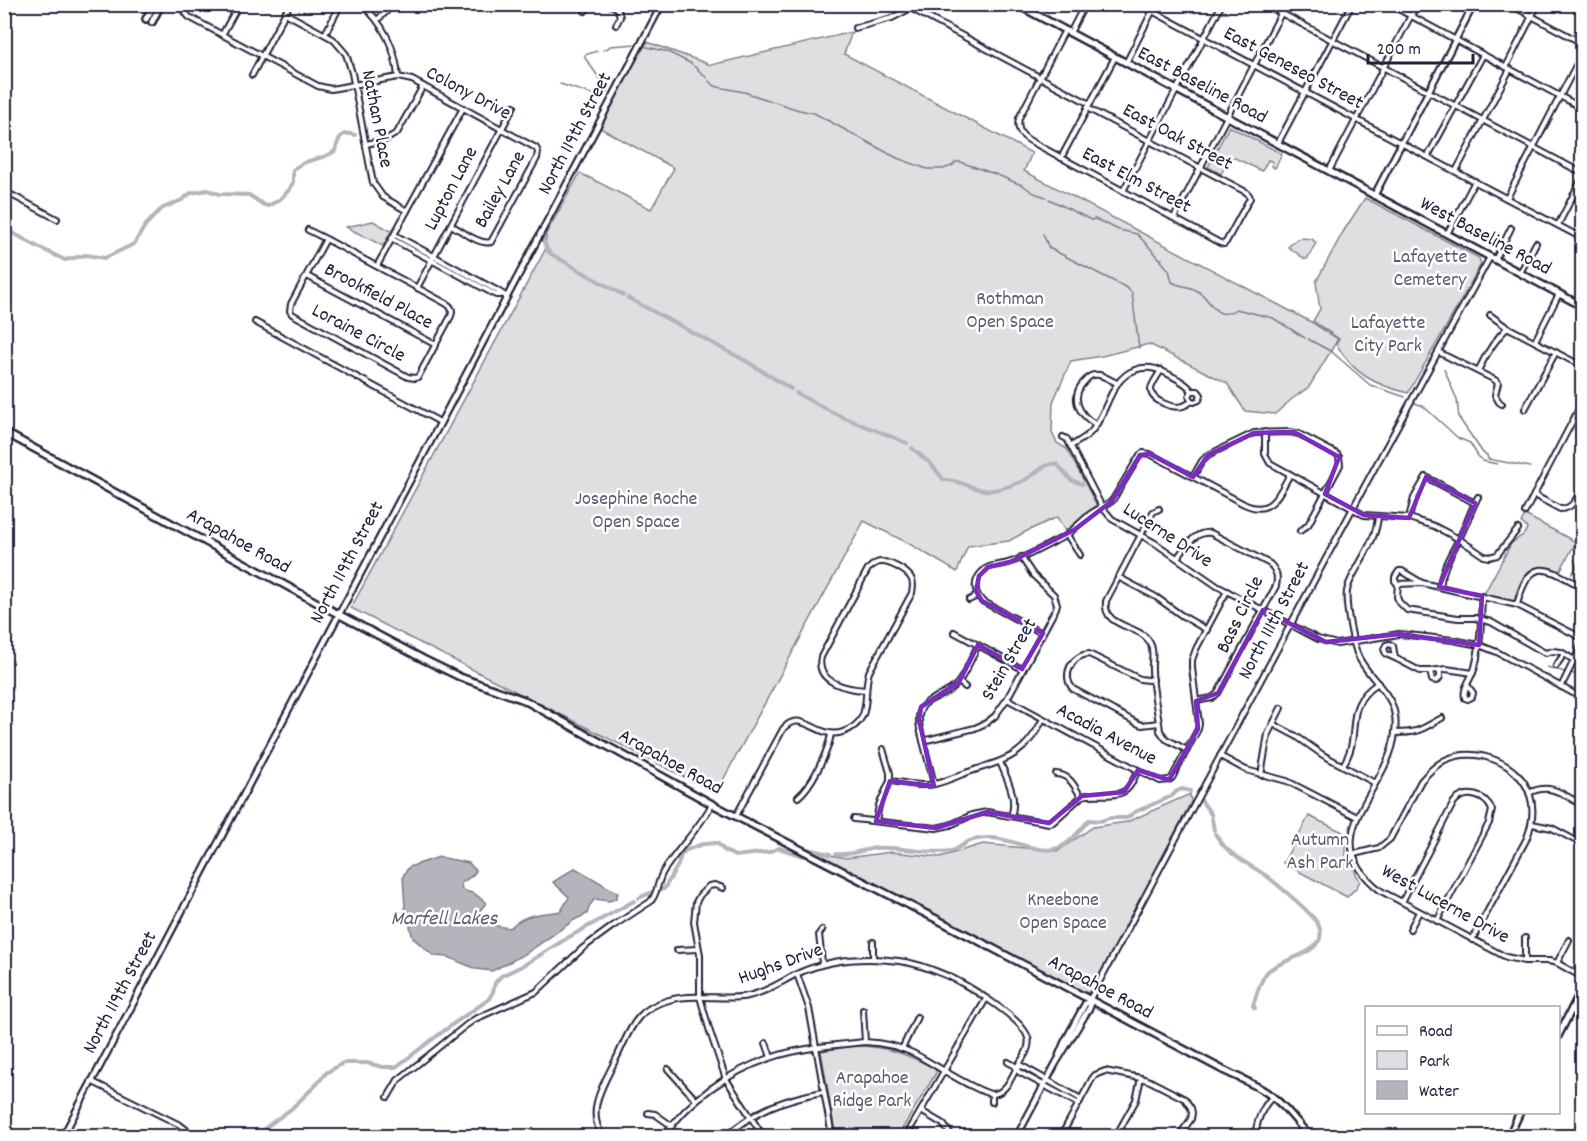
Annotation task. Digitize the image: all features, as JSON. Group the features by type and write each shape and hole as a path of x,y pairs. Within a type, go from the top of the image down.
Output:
{"main road":[{"path":"146,19 154,4"},
{"path":"152,22 161,4"},
{"name":"East Baseline Road","path":"1016,4 1374,196"},
{"name":"West Baseline Road","path":"1374,196 1582,306"},
{"name":"Arapahoe Road","path":"4,432 338,614 454,674 524,700 712,804 1256,1086 1272,1097 1293,1117 1309,1137"},
{"path":"1560,1032 1582,989"},
{"path":"1509,1137 1520,1114"}],"street":[{"name":"Colony Drive","path":"186,4 184,12 189,16 325,89 398,77 412,80 533,146 538,152"},
{"path":"222,35 239,4"},
{"path":"252,75 290,4"},
{"path":"325,34 341,4"},
{"path":"361,4 377,20 391,46 398,77"},
{"path":"377,20 392,4"},
{"path":"585,11 589,4"},
{"path":"606,4 616,5 620,17 616,25"},
{"name":"North 119th Street","path":"63,1137 440,422 504,296 662,4"},
{"path":"855,28 892,18 919,4"},
{"path":"1041,78 1085,4"},
{"name":"East Geneseo Street","path":"1139,4 1582,238"},
{"path":"1126,63 1156,4"},
{"path":"1123,191 1222,4"},
{"path":"1264,4 1582,173"},
{"path":"1174,218 1287,4"},
{"path":"1278,143 1352,4"},
{"path":"1389,4 1582,108"},
{"path":"1329,171 1417,4"},
{"path":"1374,196 1474,4"},
{"path":"1509,4 1582,43"},
{"path":"1456,171 1538,4"},
{"name":"East Oak Street","path":"912,9 1246,192 1250,198 1224,244"},
{"name":"Nathan Place","path":"285,13 333,39 346,54 355,84 373,183 383,197 407,211"},
{"path":"1507,198 1582,54"},
{"path":"1428,156 1483,55"},
{"path":"1061,158 1115,57"},
{"name":"East Elm Street","path":"1041,78 1019,118 1020,134 1224,244"},
{"path":"366,144 385,140 397,133 423,86"},
{"name":"Lupton Lane","path":"417,288 514,106"},
{"path":"377,266 463,108"},
{"name":"Bailey Lane","path":"451,225 482,242 488,243 494,239 537,158 538,152"},
{"path":"1558,225 1582,178"},
{"path":"1447,234 1475,181"},
{"path":"4,190 57,219"},
{"name":"North 111th Street","path":"1017,1137 1064,1043 1085,1004 1090,1000 1352,509 1438,352 1511,228"},
{"name":"Loraine Circle","path":"308,230 326,239 377,266 447,304 452,309 452,316 418,377 412,378 398,372 292,314 291,304 326,239"},
{"path":"393,237 496,295 504,296"},
{"path":"1520,273 1536,243"},
{"name":"Brookfield Place","path":"307,276 436,345"},
{"path":"1535,341 1559,294"},
{"path":"1490,315 1582,366"},
{"path":"255,322 440,422"},
{"path":"1478,371 1490,346 1508,327"},
{"path":"1438,352 1495,380 1498,383 1495,395 1502,404"},
{"path":"1525,409 1556,352"},
{"path":"1071,446 1090,433 1117,383 1124,376 1139,369 1161,370 1184,383 1192,391 1198,391 1201,398 1197,402 1191,401"},
{"path":"1161,370 1151,388 1154,397 1175,408 1187,405 1191,401"},
{"path":"1095,424 1086,419 1078,404 1076,397 1082,385 1089,376 1095,375 1117,383"},
{"path":"1191,401 1189,396 1192,391"},
{"path":"1525,512 1582,403"},
{"path":"1264,432 1265,454 1274,466 1364,515 1409,518 1434,526 1484,556 1493,556 1500,552 1518,530"},
{"path":"1193,477 1208,455 1254,433 1294,432 1337,454 1341,461 1308,525 1300,531"},
{"name":"Lucerne Drive","path":"1063,437 1071,446 1102,507 1112,519 1177,558 1198,574 1290,625 1326,642 1337,644 1399,633 1479,645 1497,652 1582,698"},
{"path":"1042,633 977,596 975,587 978,576 982,571 994,565 1010,562 1067,535 1090,514 1116,496 1137,458 1143,453 1150,454 1249,506 1261,508 1274,501 1290,474"},
{"path":"1409,518 1414,498 1426,477 1475,502"},
{"path":"1533,495 1563,509 1572,506 1582,488"},
{"path":"1440,587 1445,566 1478,497"},
{"path":"1159,509 1153,512 1140,535 1106,601 1106,610 1113,619 1148,639 1153,649 1152,671 1162,735 1187,750"},
{"path":"1378,516 1374,536 1346,592 1354,641 1360,660 1388,696 1396,723 1389,755 1357,817 1352,836 1354,854 1379,848 1390,839 1421,781 1435,766 1447,759 1475,754 1496,760 1515,772 1529,793 1533,811 1532,824 1526,840 1472,940"},
{"name":"Bass Circle","path":"1177,558 1195,536 1205,532 1215,534 1270,564 1276,571 1276,586 1218,693 1212,698 1196,701"},
{"path":"1067,535 1080,555"},
{"name":"Stein Street","path":"923,741 975,728 995,716 1002,708 1056,608 1054,595 1033,575 1021,557"},
{"path":"736,816 787,724 798,721 821,732 839,734 859,722 864,714 869,672 912,593 911,578 905,572 884,562 874,564 868,569 821,657 819,666 826,678 849,689 866,690"},
{"path":"1517,604 1529,576 1543,568 1582,587"},
{"path":"1422,583 1408,573 1399,571 1395,577 1398,584 1397,597 1407,610 1481,620 1498,626 1545,653 1553,651 1582,661"},
{"path":"1118,577 1156,597 1207,630"},
{"path":"1398,584 1422,583 1517,604 1582,638"},
{"name":"Acadia Avenue","path":"1007,699 1160,781 1169,780 1199,724 1192,660 1227,591"},
{"path":"969,600 977,596"},
{"path":"1467,685 1479,651 1482,596"},
{"path":"954,632 1022,669"},
{"path":"1561,687 1582,644"},
{"path":"934,784 918,720 919,713 921,707 930,699 947,692 958,682 978,645"},
{"path":"1153,679 1140,679 1089,654 1083,654 1075,659 1067,676 1073,689 1139,724 1159,723"},
{"path":"1556,666 1564,654"},
{"path":"1395,658 1414,669 1430,671 1453,669 1473,673"},
{"path":"1430,671 1432,680 1437,681 1440,679 1440,669"},
{"path":"958,682 965,687"},
{"path":"1343,765 1352,745 1357,706 1362,697 1378,683"},
{"path":"1261,775 1266,742 1281,708"},
{"path":"1395,733 1425,729 1442,718"},
{"path":"891,781 934,784 1000,762 1024,747 1038,730 1043,719"},
{"path":"1273,724 1375,783"},
{"path":"798,797 805,792 826,753 831,734"},
{"path":"876,821 879,805 891,781 883,749"},
{"path":"1220,756 1246,770 1287,781 1357,817"},
{"path":"1000,762 1014,800 1011,816"},
{"path":"854,819 936,828 950,825 972,815 991,812 1049,823 1088,794 1124,792 1129,788 1138,770"},
{"path":"1056,774 1068,777 1081,797"},
{"path":"1529,793 1539,788 1552,789 1582,805"},
{"path":"1402,902 1455,802 1459,797 1473,794 1487,802 1492,810 1489,823 1437,921"},
{"path":"388,1097 398,1080 465,1026 475,1019 536,992 583,948 650,902 655,897 657,885 663,873 712,804"},
{"path":"1532,824 1552,828 1582,844"},
{"name":"West Lucerne Drive","path":"1354,854 1360,868 1374,885 1419,912 1506,957 1557,963 1582,977"},
{"path":"723,888 715,885 709,886 696,902 694,922 700,964 700,997 726,1079 762,1137"},
{"path":"1410,929 1419,912"},
{"path":"822,930 819,934 822,963"},
{"path":"1525,938 1525,961"},
{"path":"1557,963 1569,940"},
{"path":"873,942 873,959"},
{"path":"677,950 698,949"},
{"name":"Hughs Drive","path":"601,1135 596,1120 597,1102 638,1018 652,1007 661,1003 700,997 748,996 773,987 822,963 873,959 899,961 930,968 958,981 1005,1011 1027,1034 1029,1045 1007,1085 992,1094"},
{"path":"797,974 809,1008 832,1137"},
{"path":"906,1137 986,999"},
{"path":"863,1010 865,1042"},
{"path":"902,1048 917,1017"},
{"path":"664,1137 696,1100 726,1079 771,1057 815,1047 865,1042 902,1048 992,1094 992,1102"},
{"path":"766,1043 771,1057"},
{"path":"1008,1062 1017,1067 1022,1066 1045,1083 1080,1102"},
{"path":"668,1069 696,1100"},
{"path":"1062,1137 1092,1079 1105,1071 1150,1081 1185,1099 1192,1113 1191,1119 1179,1137"},
{"path":"1116,1137 1136,1100 1141,1078"},
{"path":"91,1081 180,1125 195,1137"},
{"path":"726,1137 751,1118 785,1100 823,1092"},
{"path":"1255,1137 1260,1115 1272,1097"},
{"path":"921,1111 943,1124 952,1137"},
{"path":"648,1113 655,1114 672,1126"},
{"path":"67,1129 81,1137"},
{"path":"591,1137 601,1135"},
{"path":"843,1137 859,1137"}],"highlighted area":[{"path":"1294,432 1339,457 1325,494 1364,515 1409,518 1426,477 1475,503 1439,587 1482,596 1479,645 1399,634 1326,642 1263,610 1218,693 1196,701 1198,729 1169,780 1138,770 1124,792 1082,796 1049,823 987,812 936,828 876,821 890,781 934,786 919,720 921,707 959,682 978,645 1022,669 1043,633 982,601 976,591 979,576 988,567 1010,562 1074,530 1112,501 1140,455 1150,454 1193,477 1208,455 1254,433"}],"green space":[{"path":"852,32 844,54 1032,153 1024,171 1313,323 1338,339 1309,387 1275,414 1245,411 1227,383 1149,344 1071,361 1053,402 1052,433 1057,443 1067,449 1096,504 1095,507 1065,531 1057,517 1009,541 968,546 957,572 908,543 864,521 716,793 351,608 545,250 546,234 580,173 651,209 674,168 600,128 647,42 711,65"},
{"path":"1229,126 1282,154 1275,168 1271,166 1273,162 1268,160 1262,171 1235,158 1229,159 1221,174 1208,167"},
{"name":"Lafayette City Park","path":"1365,198 1479,258 1481,264 1408,393 1375,382 1358,371 1336,344 1339,339 1313,321 1320,309 1316,282 1343,232"},
{"path":"373,221 391,231 383,246 346,227"},
{"path":"1301,238 1312,239 1316,243 1307,259 1288,247"},
{"path":"1525,515 1576,542 1560,571 1542,567 1530,571 1521,582 1513,601 1484,594 1511,544 1526,531 1527,528 1521,522"},
{"name":"Kneebone Open Space","path":"1190,794 1191,802 1092,991 1085,993 814,852 846,858 891,852 940,857 983,844 1058,851 1093,827 1127,822"},
{"name":"Autumn Ash Park","path":"1309,816 1345,833 1346,856 1360,881 1347,897 1283,863"},
{"name":"Arapahoe Ridge Park","path":"854,1046 877,1047 896,1052 936,1069 936,1073 898,1136 835,1132 821,1051"}],"water":[{"name":"Marfell Lakes","path":"439,857 469,863 476,871 461,883 462,890 475,894 486,903 477,914 497,926 510,928 528,917 561,911 569,897 553,882 575,868 618,893 616,899 608,901 595,899 587,914 525,954 492,971 476,969 448,957 434,956 413,938 405,908 403,876 409,867"}],"waterway":[{"path":"603,50 610,46 637,44"},
{"path":"643,46 668,52 692,64"},
{"path":"560,84 591,94 605,94 607,92 605,86 585,58 585,55 597,51"},
{"path":"694,66 707,78"},
{"path":"709,81 718,87 744,92 814,113 897,158 927,169 943,169 960,162 995,174 1046,197"},
{"path":"4,228 65,260 86,255 105,258 134,244 145,226 158,212 191,193 208,190 219,194 249,195 268,206 279,200 290,189 293,182 293,170 308,161 335,151 342,135 355,135"},
{"path":"1049,199 1091,220 1095,219 1119,230 1137,234 1162,259 1161,261 1169,270 1172,282 1199,292 1218,312 1229,313 1236,309 1273,318 1305,338"},
{"path":"1043,234 1049,248 1127,288 1132,293 1139,348"},
{"path":"542,236 551,254 623,295"},
{"path":"628,298 746,361 791,389"},
{"path":"1308,339 1332,352 1370,385 1405,397"},
{"path":"1444,369 1457,400 1459,418 1488,459 1530,467"},
{"path":"796,393 840,416 907,443"},
{"path":"1415,403 1423,406 1458,438 1470,443 1483,461 1497,464"},
{"path":"912,448 931,464 944,480 981,490 994,490 1025,480 1052,464 1057,464 1071,480 1082,484"},
{"path":"1572,574 1577,567 1574,560"},
{"path":"1547,667 1565,672"},
{"path":"1570,673 1582,676"},
{"path":"836,854 886,848 942,852 957,849 970,841 987,838 1006,840 1039,849 1054,849 1069,842 1089,820 1127,818 1135,812 1172,796 1177,791 1182,789 1190,791"},
{"path":"1201,800 1211,814 1214,830"},
{"path":"1215,834 1233,854 1268,877 1295,900 1315,919 1320,929 1320,938 1312,949 1267,972 1257,993 1253,1006 1255,1008"},
{"path":"660,890 664,889 681,855 686,850 703,844 717,843 725,851 735,856 769,852 779,848 805,855"},
{"path":"808,849 830,854"},
{"path":"639,898 652,892"},
{"path":"254,1136 291,1109 326,1073 343,1063 367,1063 396,1067 488,1000 495,983 501,976 634,901"},
{"path":"1521,1131 1524,1136"}],"park label":[{"name":"Lafayette Cemetery","path":"1430,270"},
{"name":"Rothman Open Space","path":"1010,312"},
{"name":"Josephine Roche Open Space","path":"636,512"}]}
